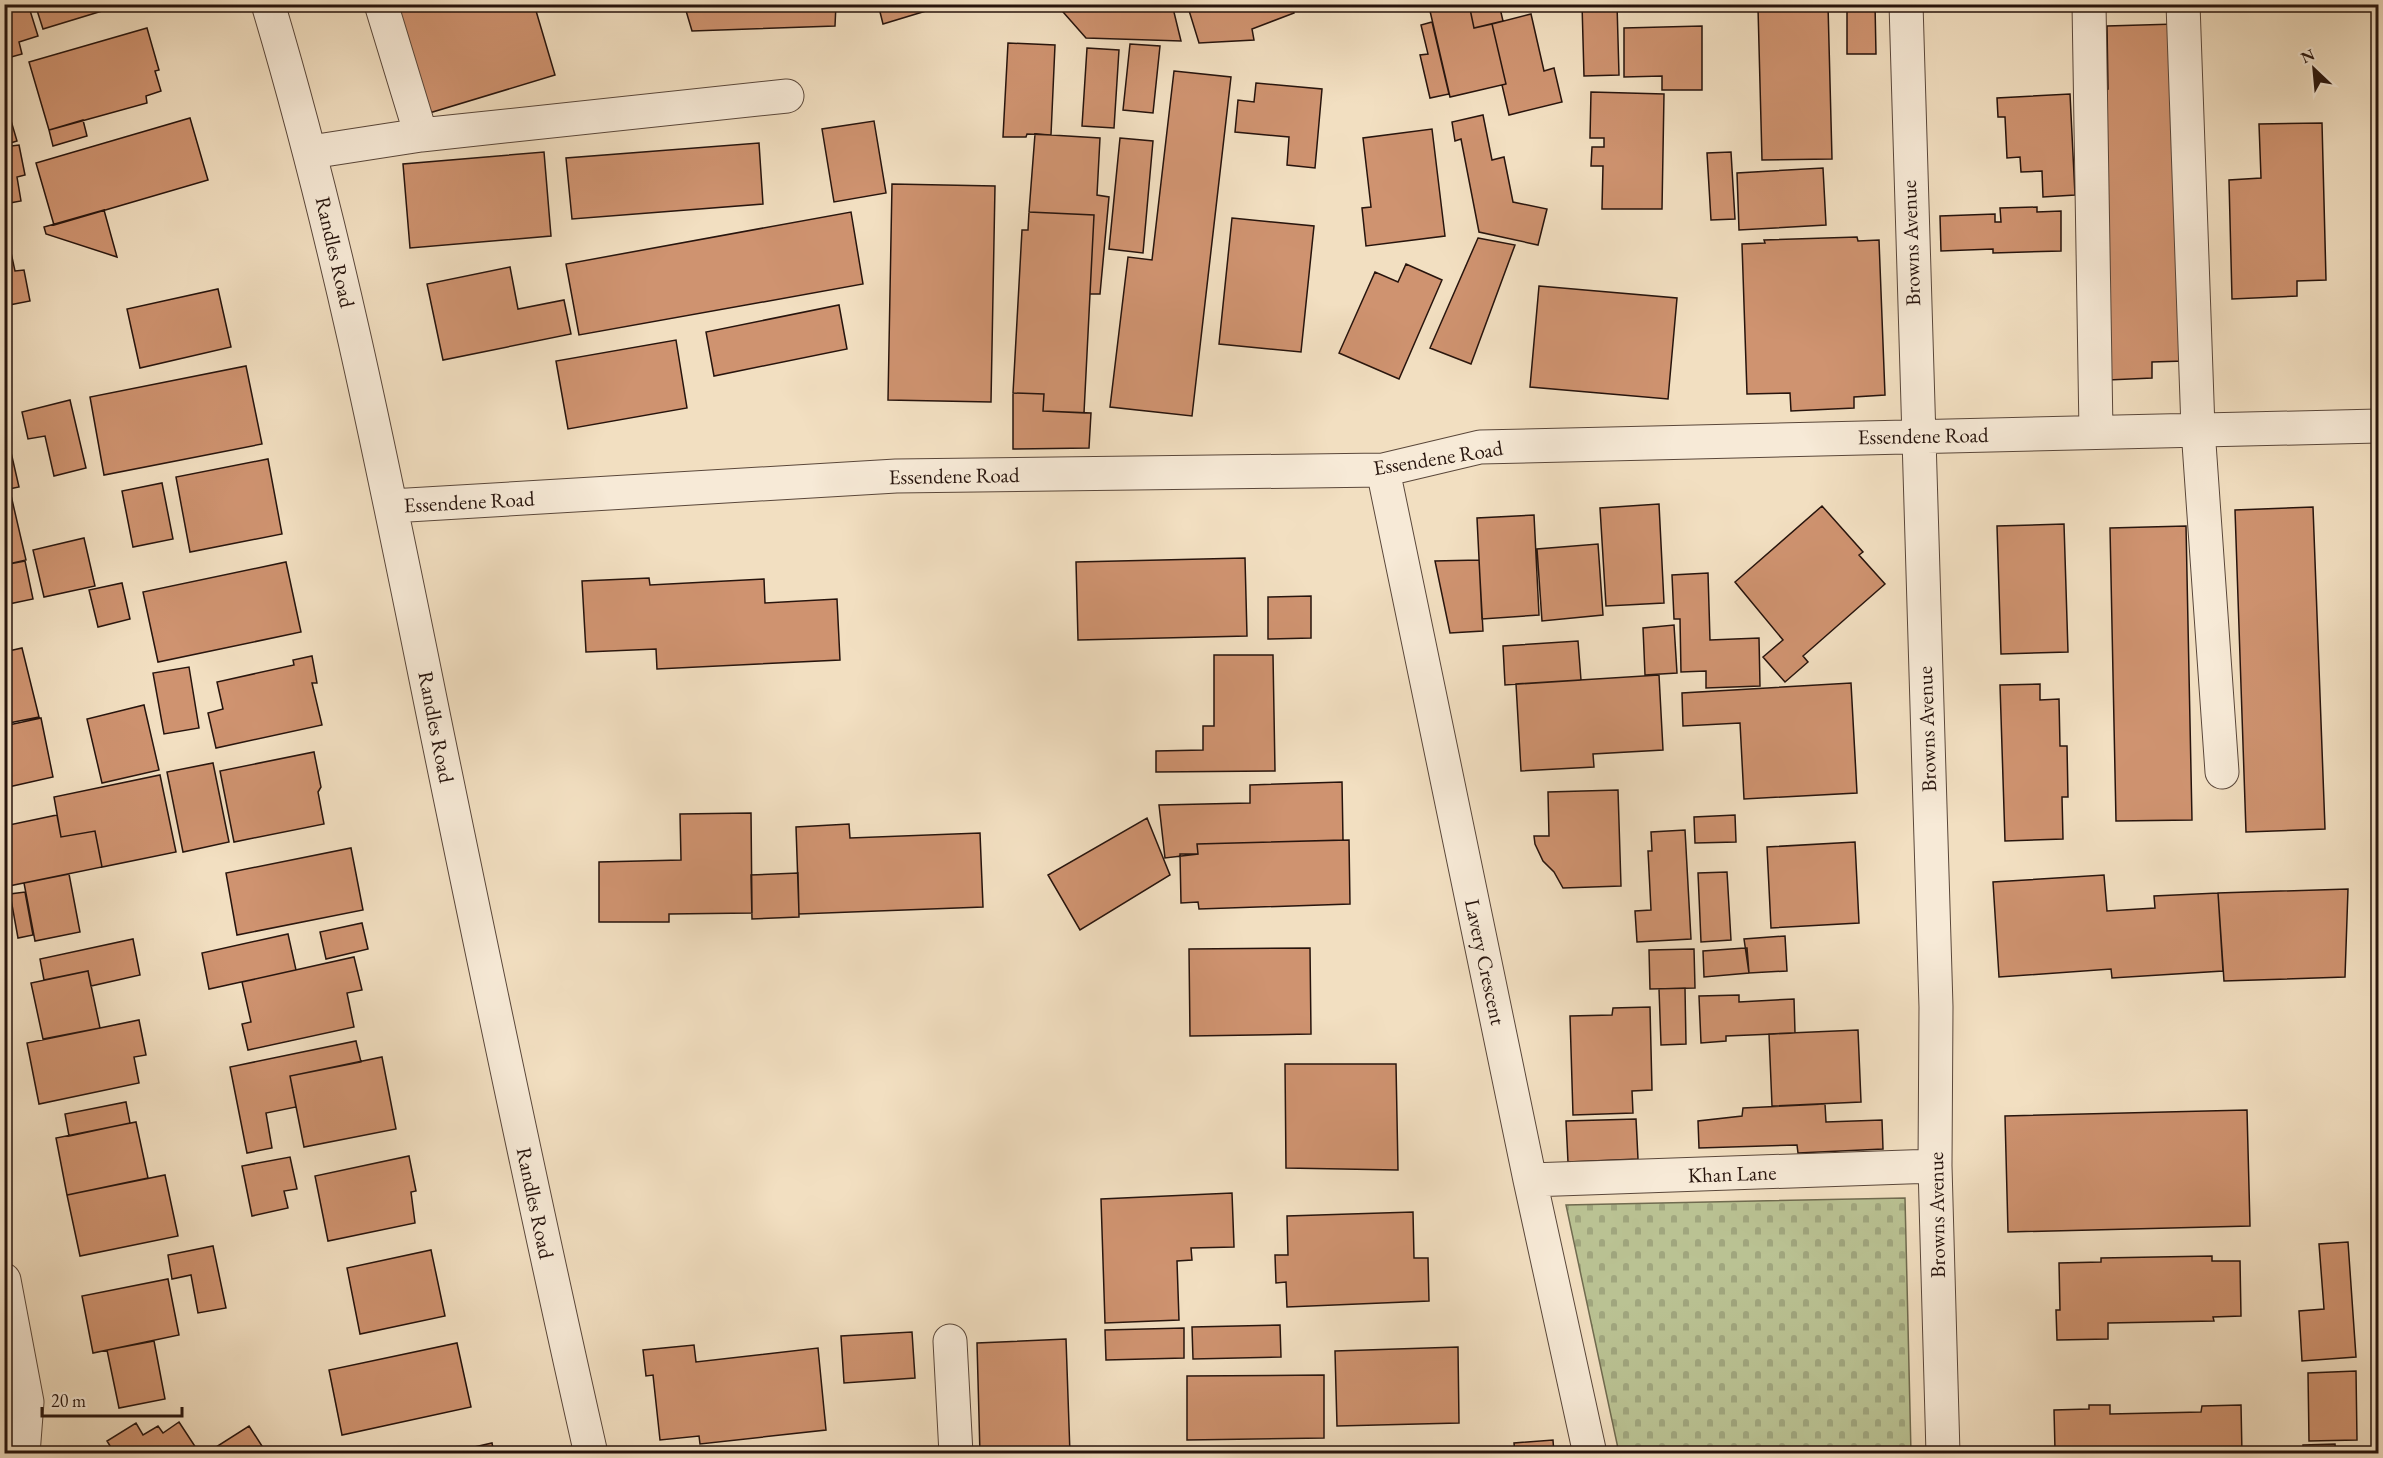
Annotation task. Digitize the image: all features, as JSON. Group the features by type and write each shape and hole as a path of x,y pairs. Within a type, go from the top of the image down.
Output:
{"street":[{"name":"Randles Road","path":"268,4 311,152 339,264 391,507 477,933 591,1454"},
{"path":"381,4 421,135"},
{"name":"Browns Avenue","path":"1905,4 1936,1007 1935,1166 1942,1454"},
{"path":"2089,4 2096,432"},
{"path":"2183,4 2198,429 2222,772"},
{"path":"311,152 421,135 787,96"},
{"name":"Essendene Road","path":"391,507 896,476 1383,470 1480,447 2379,426"},
{"name":"Lavery Crescent","path":"1383,470 1530,1180 1590,1454"},
{"name":"Khan Lane","path":"1530,1180 1935,1166"},
{"path":"4,1280 27,1402 23,1454"},
{"path":"950,1341 956,1454"}],"green space":[{"path":"1905,1198 1911,1453 1619,1453 1566,1205"}],"building":[{"path":"4,4 28,4 38,36 19,42 22,54 4,59"},
{"path":"35,4 125,4 43,29"},
{"path":"392,4 534,4 555,75 426,114"},
{"path":"684,4 836,4 835,26 692,31"},
{"path":"878,4 949,4 883,24"},
{"path":"1056,4 1172,4 1181,41 1086,38"},
{"path":"1187,4 1292,4 1294,13 1252,29 1254,40 1199,43"},
{"path":"1469,4 1474,28 1492,24 1506,84 1450,97 1430,11"},
{"path":"1499,4 1503,21 1474,28 1470,9"},
{"path":"1582,4 1617,4 1619,75 1584,76"},
{"path":"1847,4 1875,4 1876,54 1847,54"},
{"path":"1828,5 1832,159 1762,160 1758,8"},
{"path":"1531,14 1544,71 1554,68 1562,102 1509,115 1502,85 1506,84 1492,24"},
{"path":"1432,22 1449,94 1430,98 1420,55 1428,54 1421,25"},
{"path":"2176,24 2184,361 2152,362 2152,378 2108,380 2100,90 2108,89 2107,26"},
{"path":"1702,26 1702,90 1662,90 1662,76 1624,77 1624,28"},
{"path":"147,28 159,70 155,71 161,91 146,96 147,103 49,130 29,62"},
{"path":"1008,43 1055,45 1051,135 1027,134 1026,137 1003,137"},
{"path":"1130,44 1160,46 1153,113 1123,110"},
{"path":"1087,48 1119,50 1114,128 1082,126"},
{"path":"1174,71 1231,77 1192,416 1110,407 1128,257 1152,260"},
{"path":"1256,83 1322,89 1315,168 1287,165 1289,137 1235,132 1238,100 1254,102"},
{"path":"1591,92 1664,94 1662,209 1602,209 1603,166 1591,166 1592,147 1604,147 1604,138 1590,138"},
{"path":"2070,94 2075,195 2043,197 2042,171 2021,172 2020,157 2007,158 2005,117 1998,117 1997,98"},
{"path":"4,97 17,141 4,145"},
{"path":"1483,115 1492,160 1504,157 1513,202 1547,209 1538,245 1479,232 1461,139 1455,141 1452,122"},
{"path":"190,118 208,180 54,225 36,163"},
{"path":"83,120 87,136 53,146 49,130"},
{"path":"874,121 886,193 834,202 822,129"},
{"path":"2322,123 2326,280 2297,281 2297,296 2232,299 2229,180 2261,178 2259,124"},
{"path":"1432,129 1445,236 1366,246 1362,208 1371,207 1363,138"},
{"path":"1035,134 1100,138 1097,195 1109,197 1100,294 1090,294 1094,215 1029,212"},
{"path":"1120,138 1153,141 1143,253 1109,249"},
{"path":"759,143 763,204 572,219 566,158"},
{"path":"19,145 25,175 17,177 21,201 4,204 4,147"},
{"path":"544,152 551,236 410,248 403,164"},
{"path":"1731,152 1735,219 1711,220 1707,153"},
{"path":"1823,168 1826,225 1739,230 1737,173"},
{"path":"892,184 995,186 991,402 888,400"},
{"path":"2037,207 2037,212 2061,211 2061,251 1993,253 1993,249 1941,251 1940,216 1995,214 1995,222 2001,222 2000,208"},
{"path":"104,210 117,257 46,234 44,227"},
{"path":"851,212 863,284 579,335 566,264"},
{"path":"1029,212 1094,215 1084,413 1043,411 1044,394 1013,393 1022,230 1028,230"},
{"path":"1232,218 1314,226 1301,352 1219,344"},
{"path":"1857,237 1858,241 1879,240 1885,395 1854,397 1854,408 1791,411 1790,393 1747,394 1742,244 1765,243 1764,240"},
{"path":"1478,238 1515,245 1471,364 1430,348"},
{"path":"10,248 15,271 24,270 30,301 4,306 4,249"},
{"path":"1406,264 1442,280 1399,379 1339,353 1375,272 1398,282"},
{"path":"510,267 518,309 564,300 571,334 443,360 427,284"},
{"path":"1539,286 1677,298 1668,399 1530,387"},
{"path":"218,289 231,347 140,368 127,309"},
{"path":"839,305 847,349 714,376 706,332"},
{"path":"676,340 687,408 568,429 556,361"},
{"path":"246,366 262,444 104,475 90,397"},
{"path":"1013,393 1044,394 1043,411 1091,413 1089,448 1013,449"},
{"path":"70,400 86,468 54,476 45,436 28,439 22,412"},
{"path":"4,422 19,487 4,490"},
{"path":"268,459 282,534 190,552 176,477"},
{"path":"162,483 173,539 133,547 122,491"},
{"path":"10,491 26,560 4,565 4,493"},
{"path":"2372,493 2378,493 2378,558 2374,558"},
{"path":"1659,504 1664,603 1606,606 1600,508"},
{"path":"1822,506 1863,552 1859,555 1885,584 1803,656 1808,662 1785,682 1763,657 1783,640 1735,582"},
{"path":"2313,507 2325,829 2246,832 2235,510"},
{"path":"1534,515 1539,615 1482,619 1477,518"},
{"path":"2064,524 2068,652 2001,654 1997,526"},
{"path":"2186,526 2192,820 2116,821 2110,528"},
{"path":"84,538 95,586 44,597 33,550"},
{"path":"1598,544 1603,615 1542,621 1537,549"},
{"path":"1245,558 1247,636 1078,640 1076,562"},
{"path":"1479,560 1483,631 1450,633 1435,561"},
{"path":"25,561 33,599 4,605 4,565"},
{"path":"286,562 301,632 158,662 143,592"},
{"path":"1708,573 1710,640 1759,638 1760,686 1706,688 1706,671 1681,672 1680,619 1674,619 1672,575"},
{"path":"649,578 650,585 764,579 765,603 837,599 840,660 657,669 656,649 586,652 582,581"},
{"path":"122,583 130,619 98,627 89,590"},
{"path":"1311,596 1311,638 1268,639 1268,597"},
{"path":"1674,625 1677,673 1645,675 1643,628"},
{"path":"1578,641 1581,680 1505,685 1503,646"},
{"path":"22,648 39,717 4,724 4,652"},
{"path":"1214,655 1273,655 1275,771 1156,772 1156,751 1203,750 1203,726 1214,726"},
{"path":"312,656 317,683 312,683 322,725 216,748 208,713 223,709 217,682 294,665 293,660"},
{"path":"189,667 199,728 164,734 153,673"},
{"path":"1659,675 1663,750 1593,754 1594,767 1521,771 1516,684"},
{"path":"1851,683 1857,793 1744,799 1740,723 1683,726 1682,693"},
{"path":"2040,684 2040,700 2059,699 2060,746 2067,746 2068,797 2062,797 2063,839 2005,841 2000,685"},
{"path":"144,705 159,770 102,783 87,719"},
{"path":"41,718 53,777 4,788 4,726"},
{"path":"314,752 321,787 318,792 324,824 234,842 220,771"},
{"path":"213,763 229,842 183,852 167,772"},
{"path":"160,775 176,852 102,867 95,831 61,837 54,797"},
{"path":"1342,782 1343,840 1197,844 1198,854 1165,858 1159,805 1250,803 1250,785"},
{"path":"1618,790 1621,886 1563,888 1554,872 1543,861 1535,844 1534,836 1549,836 1548,792"},
{"path":"751,813 752,913 669,914 669,922 599,922 599,862 681,860 680,814"},
{"path":"57,815 61,837 95,831 102,867 4,887 4,826"},
{"path":"1735,815 1736,842 1695,843 1694,817"},
{"path":"1147,818 1170,875 1080,930 1048,875"},
{"path":"849,824 850,838 980,833 983,907 799,914 796,827"},
{"path":"1685,830 1691,939 1637,942 1635,911 1651,910 1648,851 1652,851 1651,832"},
{"path":"1349,840 1350,904 1199,909 1198,902 1181,903 1180,854 1198,854 1197,844"},
{"path":"1855,842 1859,923 1771,928 1767,847"},
{"path":"351,848 363,910 237,935 226,873"},
{"path":"1727,872 1731,940 1701,942 1698,873"},
{"path":"798,873 799,917 752,919 751,875"},
{"path":"69,874 80,932 35,941 24,883"},
{"path":"2104,875 2107,911 2155,908 2154,896 2218,893 2223,971 2112,978 2111,969 1999,977 1993,882"},
{"path":"2348,889 2345,977 2224,981 2218,893"},
{"path":"25,892 33,935 18,938 10,894"},
{"path":"362,923 368,949 326,959 320,932"},
{"path":"288,934 296,970 209,989 202,953"},
{"path":"1785,936 1787,971 1749,973 1744,939"},
{"path":"133,939 140,975 91,986 88,971 44,980 40,959"},
{"path":"1310,948 1311,1034 1190,1036 1189,949"},
{"path":"1747,948 1749,973 1704,977 1703,951"},
{"path":"1694,949 1695,988 1650,989 1649,950"},
{"path":"354,957 362,990 347,993 354,1027 248,1050 242,1024 251,1022 242,982"},
{"path":"88,971 100,1028 43,1039 31,983"},
{"path":"1685,988 1686,1044 1661,1045 1659,989"},
{"path":"1739,995 1739,1002 1794,999 1795,1033 1726,1036 1726,1041 1701,1043 1699,996"},
{"path":"1650,1007 1652,1090 1632,1091 1633,1113 1573,1115 1570,1016 1612,1015 1613,1008"},
{"path":"139,1020 146,1055 134,1057 139,1083 39,1104 27,1043"},
{"path":"1858,1030 1861,1102 1772,1106 1769,1034"},
{"path":"356,1041 361,1062 290,1076 296,1107 266,1113 272,1148 247,1153 230,1067"},
{"path":"382,1057 396,1129 304,1147 290,1076"},
{"path":"1285,1064 1396,1064 1398,1170 1286,1168"},
{"path":"126,1102 130,1123 69,1136 65,1114"},
{"path":"1825,1104 1826,1122 1882,1120 1883,1149 1798,1153 1797,1145 1699,1148 1698,1121 1742,1116 1743,1108"},
{"path":"2247,1110 2250,1226 2008,1232 2005,1116"},
{"path":"1636,1119 1638,1159 1568,1162 1566,1121"},
{"path":"136,1122 148,1178 67,1195 56,1138"},
{"path":"409,1156 416,1191 411,1192 415,1223 328,1241 315,1176"},
{"path":"290,1157 297,1189 284,1191 288,1208 252,1216 242,1166"},
{"path":"165,1175 178,1236 80,1256 67,1195"},
{"path":"1232,1193 1234,1247 1191,1248 1192,1260 1177,1261 1179,1320 1105,1323 1101,1199"},
{"path":"1413,1212 1414,1258 1428,1258 1429,1301 1287,1307 1286,1282 1276,1283 1275,1255 1288,1255 1287,1216"},
{"path":"2348,1242 2356,1357 2302,1361 2299,1311 2324,1309 2319,1244"},
{"path":"213,1246 226,1308 198,1313 191,1275 172,1279 168,1255"},
{"path":"431,1250 445,1316 360,1334 347,1268"},
{"path":"2212,1256 2212,1261 2240,1261 2241,1316 2213,1317 2214,1321 2108,1323 2108,1339 2057,1340 2056,1310 2060,1310 2059,1263 2101,1262 2101,1258"},
{"path":"168,1279 179,1335 93,1353 82,1296"},
{"path":"1280,1325 1281,1357 1193,1359 1192,1327"},
{"path":"1184,1328 1184,1358 1106,1360 1105,1330"},
{"path":"912,1332 915,1378 844,1383 841,1336"},
{"path":"1066,1339 1070,1454 980,1454 977,1343"},
{"path":"154,1341 165,1399 119,1408 107,1350"},
{"path":"457,1343 471,1407 342,1435 329,1370"},
{"path":"694,1345 696,1362 818,1348 826,1430 700,1444 699,1436 660,1440 653,1375 646,1376 643,1350"},
{"path":"1458,1347 1459,1423 1337,1426 1335,1351"},
{"path":"2356,1371 2357,1440 2309,1441 2308,1373"},
{"path":"1324,1375 1324,1438 1187,1440 1187,1376"},
{"path":"2089,1405 2110,1405 2110,1414 2201,1412 2202,1406 2241,1405 2242,1454 2047,1454 2047,1451 2055,1450 2054,1410 2089,1409"},
{"path":"179,1422 200,1454 115,1454 107,1441 136,1423 143,1435 158,1426 163,1433"},
{"path":"249,1426 262,1446 257,1449 260,1454 205,1454"},
{"path":"1553,1440 1554,1454 1515,1454 1514,1443"},
{"path":"492,1443 494,1454 444,1454"},
{"path":"2335,1444 2336,1454 2303,1454 2303,1445"}]}
